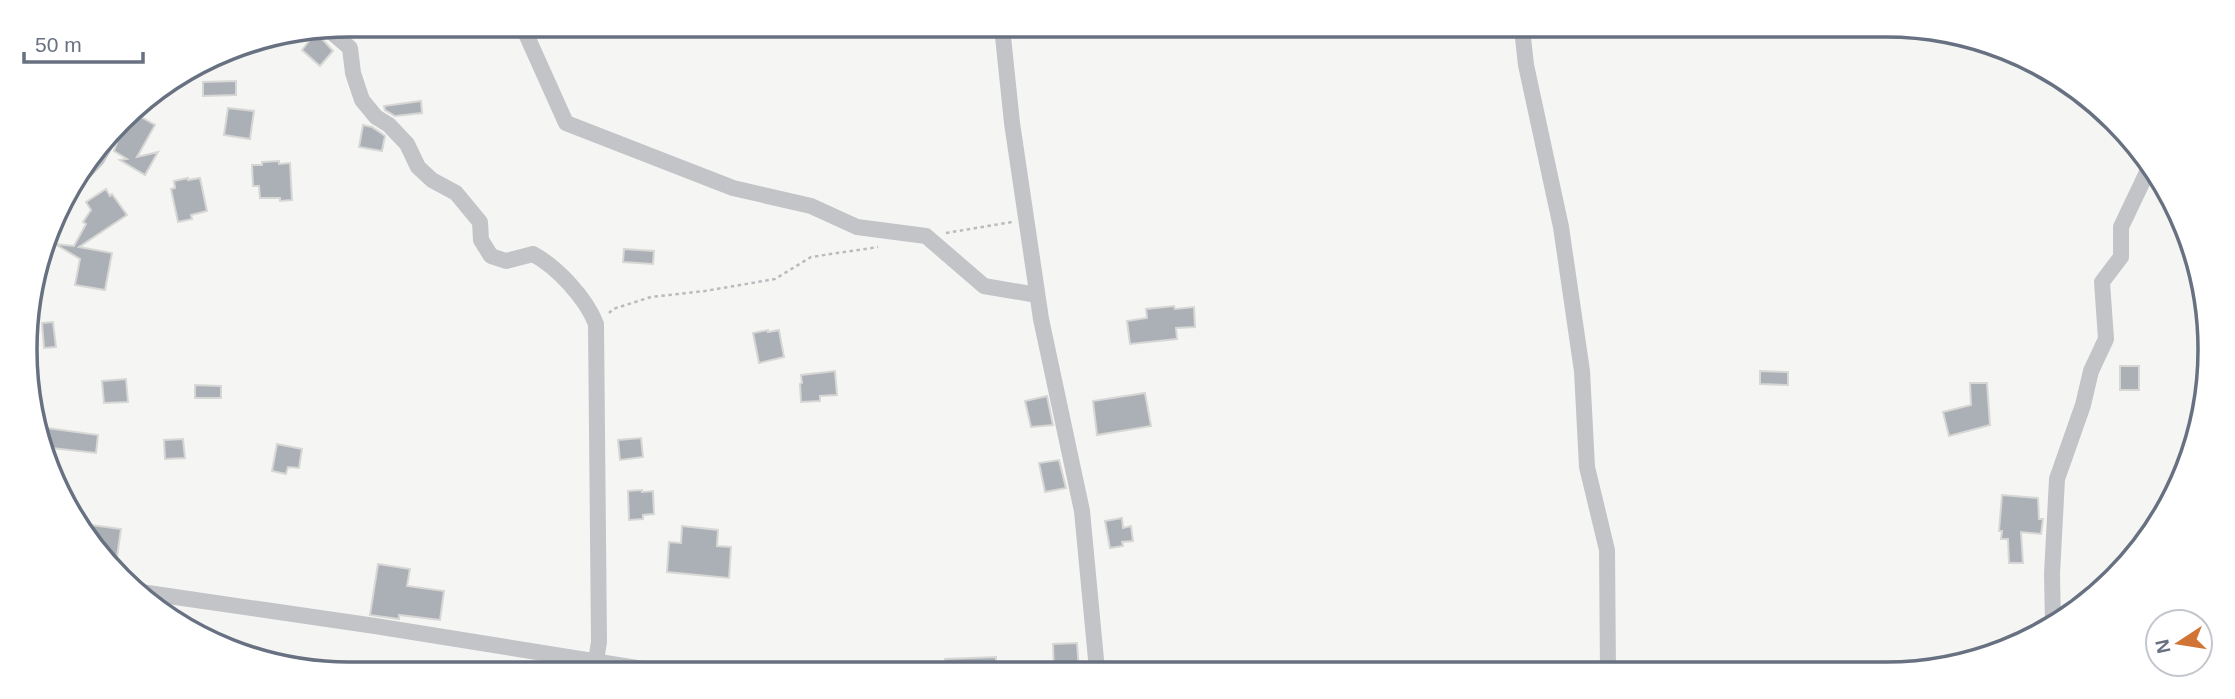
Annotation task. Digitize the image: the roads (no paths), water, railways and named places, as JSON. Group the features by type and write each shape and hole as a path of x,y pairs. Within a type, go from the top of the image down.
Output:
{"street":[{"path":"337,37 350,48 353,73 362,100 376,117 389,125 407,144 418,167 432,180 456,192 480,222 481,240 491,256 506,261 533,254 550,263 591,310 596,324 599,642 596,661"},
{"path":"527,37 566,123 733,188 810,206 856,227 926,236 984,286 1037,295"},
{"path":"1003,37 1037,295 1082,511 1096,662"},
{"path":"1523,37 1526,65 1561,227 1583,371 1587,467 1607,550 1608,662"},
{"path":"2053,614 2057,479 2083,405 2091,372 2106,339 2102,282 2121,257 2121,227 2146,175"},
{"path":"154,594 602,662"}]}
